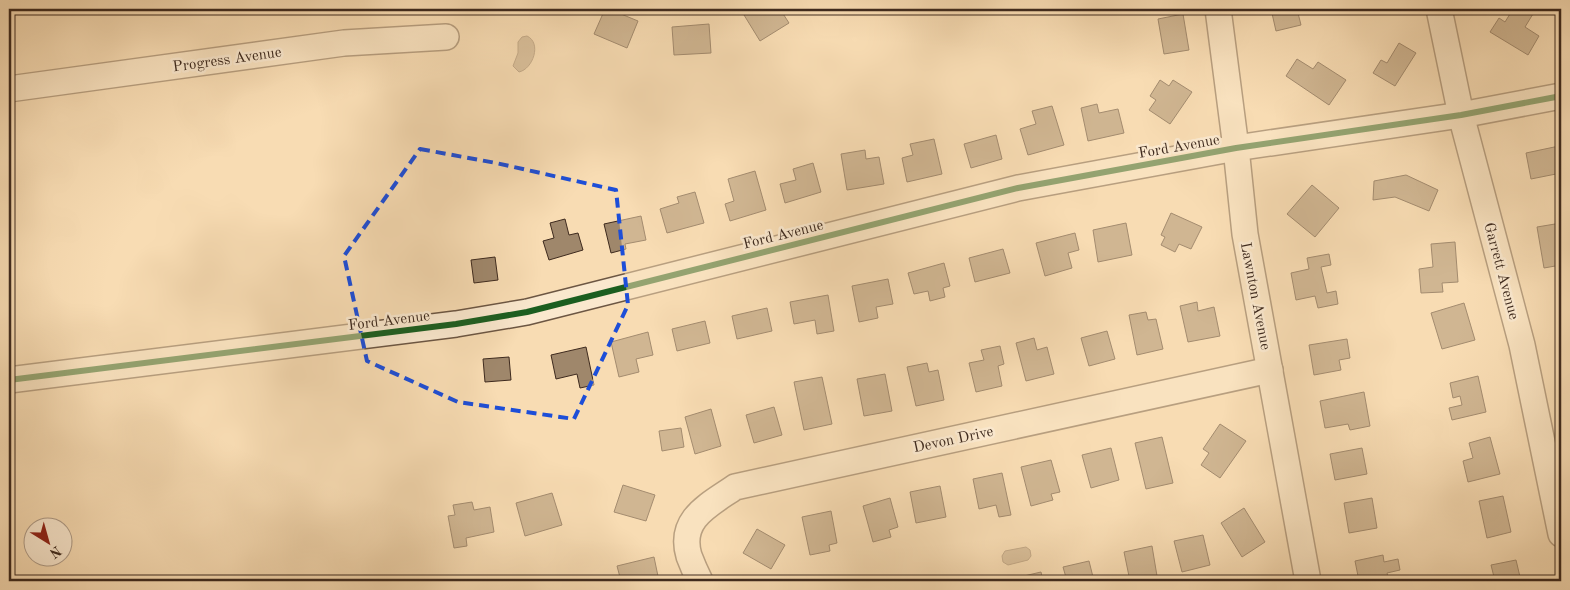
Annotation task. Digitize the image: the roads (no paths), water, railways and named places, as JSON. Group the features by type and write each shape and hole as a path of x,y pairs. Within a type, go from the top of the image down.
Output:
{"street":[{"name":"Lawnton Avenue","path":"1218,9 1245,234 1308,581"},
{"name":"Garrett Avenue","path":"1439,9 1461,115 1522,345 1561,534"},
{"name":"Progress Avenue","path":"9,89 344,43 446,37"},
{"name":"Ford Avenue","path":"9,380 456,324 527,312 1018,188 1236,148 1461,115 1561,96"},
{"name":"Devon Drive","path":"696,573 689,555 686,533 697,514 735,487 1270,370"}]}
